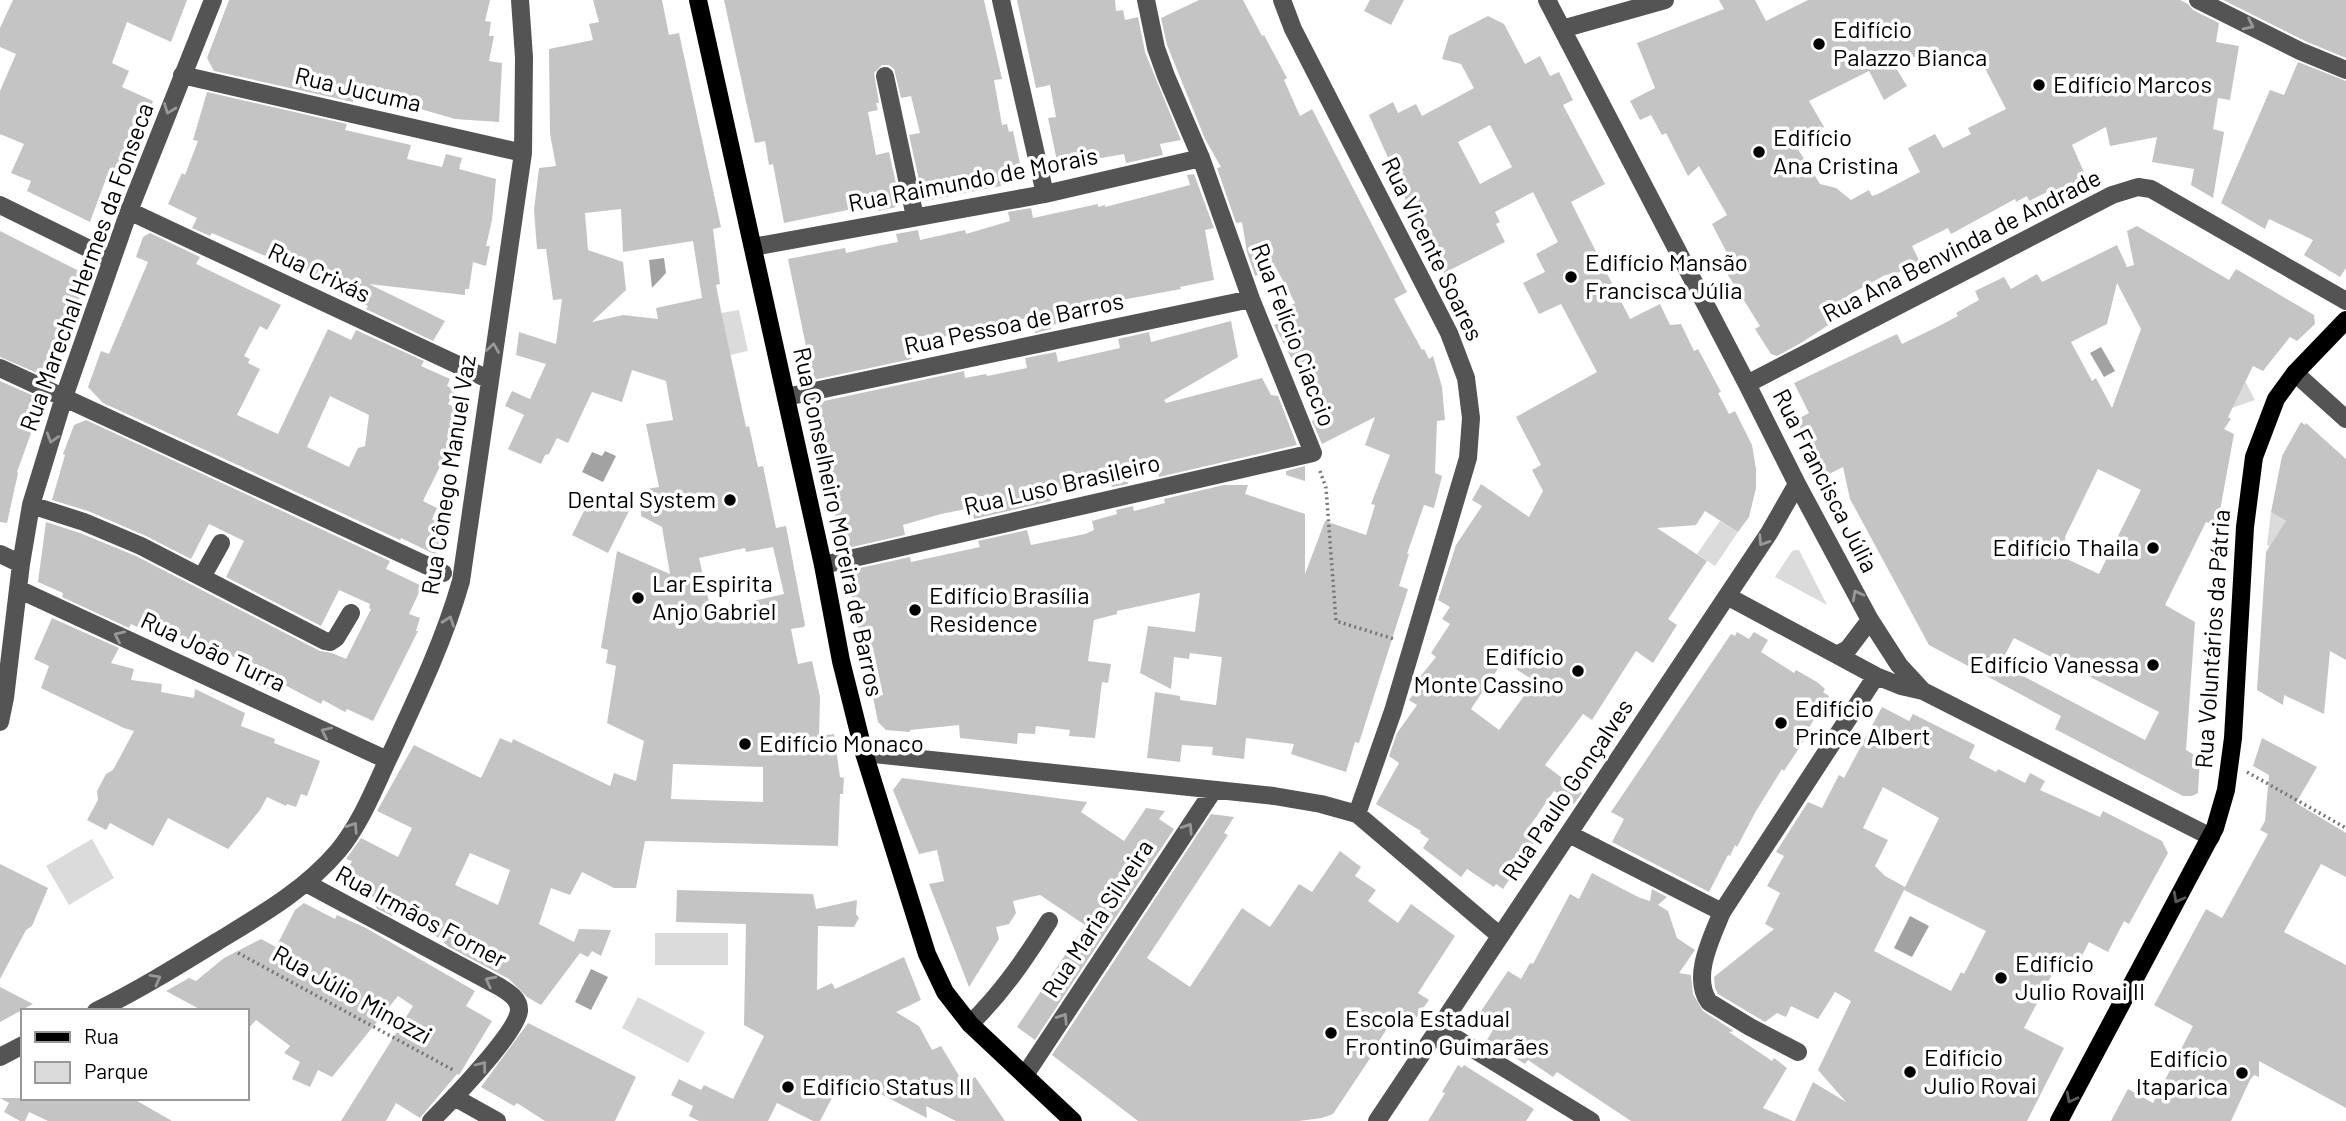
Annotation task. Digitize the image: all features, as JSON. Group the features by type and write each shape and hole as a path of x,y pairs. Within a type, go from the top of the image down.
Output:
{"main road":[{"name":"Rua Conselheiro Moreira de Barros","path":"698,0 823,565 841,661 864,753 927,954 945,992 970,1024 1071,1120"},
{"name":"Rua Voluntários da Pátria","path":"2059,1121 2211,837 2226,790 2231,762 2248,486 2254,457 2276,399 2295,373 2346,320"}],"street":[{"name":"Rua Marechal Hermes da Fonseca","path":"0,722 31,505 64,397 129,211 213,0"},
{"name":"Rua Cônego Manuel Vaz","path":"100,1009 159,978 264,914 306,883 338,850 366,808 436,654 461,581 488,379 523,153 524,57 520,0"},
{"path":"1001,0 1045,194"},
{"name":"Rua Felício Ciaccio","path":"1146,0 1156,48 1166,76 1201,158 1251,299 1313,453"},
{"name":"Rua Vicente Soares","path":"1282,0 1293,29 1449,333 1465,378 1471,418 1468,458 1393,711 1357,814"},
{"name":"Rua Francisca Júlia","path":"1547,0 1797,484 1870,620 1899,665 1923,691 2211,837"},
{"path":"1562,29 1665,0"},
{"path":"2198,0 2346,70"},
{"name":"Rua Jucuma","path":"182,75 523,153"},
{"path":"885,76 915,217"},
{"name":"Rua Raimundo de Morais","path":"753,247 1045,194 1201,158"},
{"name":"Rua Ana Benvinda de Andrade","path":"1747,384 2112,195 2138,187 2151,189 2346,301"},
{"path":"0,205 112,260"},
{"name":"Rua Crixás","path":"129,211 488,379"},
{"name":"Rua Pessoa de Barros","path":"786,397 1251,299"},
{"path":"0,368 443,573"},
{"path":"2295,373 2346,419"},
{"name":"Rua Luso Brasileiro","path":"823,565 1313,453"},
{"name":"Rua Paulo Gonçalves","path":"1377,1121 1769,533 1797,484"},
{"path":"31,505 141,546 326,641 337,638 351,613"},
{"path":"202,578 221,542"},
{"path":"0,554 21,565"},
{"name":"Rua João Turra","path":"18,589 387,760"},
{"path":"1727,596 1876,676 1923,691"},
{"path":"1837,655 1848,649 1870,620"},
{"path":"1798,1052 1749,1027 1709,1002 1701,980 1722,912 1876,676"},
{"path":"864,753 1309,802 1357,814 1499,935"},
{"name":"Rua Maria Silveira","path":"1025,1075 1213,791"},
{"path":"1569,834 1722,912"},
{"name":"Rua Irmãos Forner","path":"306,883 511,994 518,1003 519,1012 508,1032 471,1080"},
{"path":"970,1024 1007,984 1049,921"},
{"path":"1439,1028 1591,1121"},
{"path":"0,1057 21,1046"},
{"path":"431,1121 471,1080"},
{"path":"454,1097 497,1121"}],"path":[{"name":"Rua Felício Ciaccio","path":"1313,453 1326,488 1336,621 1411,644"},
{"path":"2231,762 2346,828"},
{"name":"Rua Júlio Minozzi","path":"217,942 471,1080"}],"green space":[{"path":"739,310 748,351 730,355 721,313"},
{"path":"2245,381 2255,400 2232,408"},
{"path":"2271,512 2286,521 2273,549 2267,545"},
{"path":"1720,521 1738,532 1715,566 1697,554"},
{"path":"1799,550 1827,605 1775,577 1792,551"},
{"path":"92,839 114,878 69,905 46,866"},
{"path":"655,933 728,933 728,965 655,965"},
{"path":"638,997 705,1032 688,1063 622,1028"}],"shaded area":[{"path":"664,258 666,273 652,288 649,260"},
{"path":"2101,347 2115,371 2104,377 2090,353"},
{"path":"605,451 616,456 603,482 582,472 592,452 602,456"},
{"path":"1910,916 1929,926 1912,957 1894,948"},
{"path":"591,969 608,977 591,1010 575,1002"}],"building":[{"path":"13,0 187,0 171,42 127,22 112,63 129,71 122,87 153,101 120,182 107,176 90,222 27,191 31,181 11,173 24,144 0,134 0,91 16,54 0,47 0,28"},
{"path":"229,0 490,0 485,21 491,22 489,36 494,36 489,61 502,63 499,122 455,119 356,93 353,102 214,71 207,58"},
{"path":"593,0 662,0 669,35 679,33 721,227 713,229 720,284 716,285 721,311 746,427 749,426 758,467 763,466 776,528 786,526 805,625 791,629 798,664 812,661 820,697 819,736 834,734 840,777 844,778 843,794 840,794 838,846 645,841 636,888 614,888 582,872 570,895 551,888 539,924 574,942 579,929 611,930 601,956 592,951 588,957 580,953 541,1005 527,997 509,979 449,947 398,904 392,916 376,908 380,900 350,885 353,879 345,875 352,861 346,859 361,838 398,857 412,828 377,811 414,745 481,778 500,738 512,743 513,739 610,786 614,773 636,781 644,741 607,723 616,666 606,663 608,650 601,648 617,551 670,574 662,527 641,516 641,490 659,487 646,424 673,420 666,381 632,370 622,402 592,392 568,443 557,438 541,464 508,449 524,415 505,406 512,391 530,399 546,364 516,355 519,332 556,344 562,299 553,300 546,249 537,249 534,210 539,168 556,166 550,134 549,49 593,40 589,24 599,22","holes":["621,209 623,252 693,241 702,298 656,308 658,319 623,315 592,322 626,290 623,262 588,250 585,213","773,547 784,594 712,615 699,558 745,548 746,552","673,764 763,767 763,802 671,799","470,853 510,870 498,905 455,885"]},
{"path":"724,0 984,0 1002,79 994,80 1002,125 1007,124 1009,132 1013,131 1021,168 999,175 1001,186 925,201 909,135 920,133 911,96 901,98 894,69 889,65 882,65 874,73 878,110 868,112 876,155 889,152 899,197 896,207 879,211 877,204 784,223 773,164 769,165 765,141 755,143"},
{"path":"1017,0 1115,0 1116,11 1123,10 1125,20 1138,17 1145,52 1181,140 1160,144 1163,155 1126,163 1124,154 1078,162 1077,157 1057,161 1048,118 1056,117 1050,85 1036,88"},
{"path":"1199,0 1243,0 1287,78 1284,80 1300,116 1312,109 1407,292 1394,299 1422,350 1424,349 1429,359 1433,356 1442,387 1445,420 1437,421 1435,473 1442,476 1434,508 1424,505 1407,554 1399,586 1408,589 1359,743 1355,742 1346,772 1291,754 1294,744 1246,738 1244,759 1212,755 1213,747 1182,745 1180,762 1147,758 1155,692 1180,696 1180,700 1216,705 1222,657 1190,653 1189,659 1174,657 1171,689 1140,673 1148,626 1195,632 1200,593 1117,611 1117,614 1094,620 1088,661 1111,664 1108,683 1102,682 1095,738 1069,736 1070,730 1036,726 1035,734 1018,733 1017,744 960,738 959,725 910,732 886,730 878,722 873,697 883,695 873,648 863,650 849,584 860,568 910,557 911,562 980,547 978,541 1027,530 1031,545 1085,534 1094,530 1092,521 1117,514 1116,510 1133,506 1134,511 1165,503 1164,499 1224,485 1248,485 1245,494 1305,514 1305,574 1325,521 1366,535 1375,505 1371,504 1390,455 1365,445 1375,417 1322,444 1312,421 1330,412 1312,380 1305,384 1274,325 1289,318 1284,309 1295,303 1275,266 1255,276 1247,252 1242,222 1236,223 1217,168 1221,167 1205,139 1167,45 1161,18"},
{"path":"1370,0 1404,0 1391,25 1364,11"},
{"path":"1719,0 1755,0 1766,21 1808,0 2180,0 2219,23 2216,42 2239,46 2230,100 2218,98 2213,129 2224,132 2213,198 2191,185 2194,169 2152,162 2157,137 2110,146 2106,127 2072,145 2087,179 2052,197 2049,191 2029,201 2027,196 2016,202 2015,199 1951,234 1948,228 1912,246 1920,262 1895,274 1885,275 1847,296 1846,303 1830,309 1833,322 1777,356 1771,354 1755,329 1760,326 1721,264 1729,257 1712,224 1727,215 1699,166 1688,176 1666,133 1662,135 1651,115 1640,120 1630,101 1655,88 1637,43 1724,9","holes":["1932,46 1937,55 1942,53 1949,67 1977,53 2006,109 1968,128 1971,134 1943,148 1935,134 1908,148 1920,172 1878,194 1872,196 1869,190 1851,200 1836,188 1820,184 1794,143 1824,127 1809,101 1869,71 1884,100 1907,86 1896,68"]},
{"path":"2223,0 2346,0 2346,58 2305,41"},
{"path":"1488,16 1504,24 1525,64 1540,56 1550,76 1559,72 1573,100 1563,105 1605,184 1571,202 1630,319 1660,304 1670,325 1681,324 1694,351 1698,349 1721,392 1718,393 1729,414 1735,411 1752,445 1756,469 1756,488 1749,517 1738,532 1705,511 1696,525 1657,528 1707,561 1668,619 1677,625 1653,663 1636,651 1592,720 1583,714 1545,765 1582,793 1574,804 1554,791 1527,830 1537,838 1503,889 1496,884 1494,887 1467,869 1461,877 1423,848 1429,839 1420,833 1421,831 1376,804 1399,763 1389,756 1397,733 1417,705 1409,700 1424,680 1420,677 1436,657 1431,653 1450,624 1442,619 1450,607 1438,600 1456,545 1482,506 1472,500 1481,484 1529,517 1543,491 1532,470 1541,465 1516,417 1597,372 1561,304 1539,314 1523,283 1545,272 1536,254 1558,242 1533,192 1495,212 1500,222 1496,224 1505,242 1444,273 1386,162 1389,160 1369,115 1393,102 1398,113 1416,104 1422,116 1474,88 1461,64 1442,59 1449,36","holes":["1490,125 1512,167 1480,184 1458,142","1503,661 1535,681 1499,730 1471,709"]},
{"path":"2298,62 2346,81 2346,268 2340,277 2304,255 2313,240 2269,219 2265,229 2221,203 2270,90 2284,95"},
{"path":"207,92 347,124 345,130 411,145 407,159 442,167 446,154 462,158 459,169 496,179 486,246 490,246 486,266 473,262 469,289 465,289 465,295 369,284 445,321 433,341 366,309 368,306 350,298 352,295 301,268 300,271 212,233 210,236 192,228 197,218 168,204 182,173 185,175 198,141 193,140"},
{"path":"1194,174 1214,228 1205,230 1214,280 1180,287 1181,289 1062,311 1065,323 1051,325 1051,329 1035,333 1031,317 908,345 912,359 813,380 788,259 845,248 846,253 898,242 896,234 918,230 920,240 965,230 966,234 1010,221 1008,212 1031,208 1033,218 1098,204 1098,207 1105,207 1190,185 1187,175"},
{"path":"2137,226 2229,280 2236,269 2314,315 2315,324 2297,341 2290,337 2263,371 2253,366 2228,417 2231,419 2224,429 2234,434 2217,527 2206,522 2165,605 2195,622 2186,750 2200,758 2198,793 2192,796 2183,796 2055,729 2061,716 1929,645 1850,499 1843,467 1825,476 1796,420 1809,413 1794,383 1897,334 1902,344 1939,326 1979,300 1975,291 2004,277 2011,289 2037,274 2042,282 2117,245 2127,267 2134,265 2127,231","holes":["2117,283 2141,329 2112,408 2096,378 2092,381 2071,342 2107,324","2098,469 2141,490 2099,574 2067,559 2065,537","2014,638 2159,712 2145,740 2000,664"]},
{"path":"0,231 81,272 85,282 51,379 0,357"},
{"path":"150,233 200,257 196,264 281,305 267,330 260,326 244,356 250,359 248,363 260,369 237,415 278,434 328,329 351,340 356,330 424,361 421,366 450,379 447,386 455,390 448,404 462,411 456,456 447,452 423,501 437,508 432,519 440,523 438,529 442,530 436,555 103,403 88,387 101,351 109,354 148,262 136,257 143,237","holes":["330,396 369,415 365,446 358,448 349,467 307,447"]},
{"path":"1231,321 1238,357 1164,400 1166,403 1262,378 1271,395 1278,396 1297,445 1159,477 1157,467 1126,474 1128,484 1112,487 1111,480 1049,491 1051,501 974,519 971,508 941,514 903,525 905,535 852,547 841,541 810,404 964,371 965,378 987,376 1027,368 1025,358 1056,352 1058,362 1120,348 1118,339 1149,332 1151,342"},
{"path":"0,381 43,400 17,472 7,523 0,522"},
{"path":"86,420 390,561 386,569 422,586 409,614 420,618 418,631 373,721 347,709 345,712 323,700 321,704 277,681 273,691 254,683 260,667 179,636 180,633 149,621 145,631 131,624 129,628 62,597 63,593 38,582 46,522 136,556 320,651 346,659 371,609 370,604 339,590 321,626 226,577 244,541 209,524 191,559 88,511 52,500 65,455 63,454 74,425"},
{"path":"2301,422 2305,425 2306,423 2346,459 2346,660 2330,651 2324,714 2284,695 2283,705 2257,690 2266,552 2286,521 2271,512 2282,456"},
{"path":"1305,466 1305,481 1286,475 1286,471"},
{"path":"593,493 629,511 608,553 572,535"},
{"path":"52,618 119,648 111,663 134,669 131,680 162,684 161,692 194,698 195,689 245,713 241,726 275,739 274,743 320,761 307,796 301,794 296,807 286,806 267,797 260,810 228,849 168,818 153,846 110,823 106,830 87,820 98,800 97,791 106,774 113,770 134,731 41,688 49,666 34,659"},
{"path":"1737,632 1749,639 1754,632 1768,640 1761,652 1794,673 1796,670 1817,682 1829,696 1806,732 1807,736 1784,771 1782,769 1756,811 1737,847 1735,845 1730,856 1728,855 1709,892 1612,842 1624,819 1611,812 1731,634 1735,636"},
{"path":"1882,707 1909,721 1913,714 1975,745 1969,758 1996,772 1998,769 2025,783 2030,773 2045,781 2040,790 2100,817 2103,811 2162,841 2168,853 2129,924 2124,921 2108,952 2089,942 2072,975 2056,967 2024,1028 2064,1048 2027,1121 1795,1121 1813,1082 1846,1102 1818,1070 1851,1001 1835,992 1818,1019 1791,1006 1786,1017 1777,1013 1765,1022 1718,994 1714,977 1774,929 1765,924 1780,893 1767,886 1784,856 1776,852 1808,802 1822,808 1839,775 1844,778","holes":["1883,787 1939,818 1905,887 1885,876 1875,866 1888,840 1863,828","1904,890 1986,931 1964,974 1961,972 1951,991 1874,951"]},
{"path":"2262,738 2317,767 2296,803 2346,833 2346,877 2321,864 2284,932 2346,965 2346,1108 2259,1061 2259,1077 2254,1075 2250,1080 2231,1121 2111,1121 2128,1089 2153,1103 2193,1026 2154,1005 2206,909 2222,918 2268,834 2260,830 2265,821 2269,775 2253,766"},
{"path":"902,778 1087,802 1081,812 1124,841 1146,808 1165,811 1159,819 1174,829 1035,1040 1017,1027 1085,925 1040,895 1013,901 1016,913 1009,924 996,927 999,939 969,987 929,884 944,881 937,850 919,854 893,790"},
{"path":"1211,814 1234,817 1224,833 1228,835 1147,958 1190,987 1242,908 1270,927 1299,884 1312,892 1340,851 1361,867 1355,876 1376,890 1368,901 1398,923 1411,904 1455,936 1418,993 1429,1000 1413,1022 1398,1012 1333,1114 1299,1121 1138,1121 1052,1055"},
{"path":"0,864 48,888 32,926 26,930 0,979"},
{"path":"1592,873 1640,898 1650,901 1652,889 1667,897 1658,905 1668,911 1677,938 1695,950 1679,973 1691,975 1693,994 1703,1011 1734,1031 1729,1032 1787,1068 1763,1108 1793,1121 1631,1121 1557,1072 1553,1077 1528,1060 1525,1064 1487,1040 1493,1030 1487,1027 1490,1021 1479,1014 1508,971 1521,979 1530,963 1533,964 1570,894 1579,899"},
{"path":"677,890 813,894 816,909 857,900 856,914 859,918 854,927 818,926 817,990 832,983 835,989 904,957 921,1000 896,1012 919,1026 932,1050 941,1046 964,1084 975,1077 1005,1121 956,1121 926,1106 927,1118 844,1075 820,1121 813,1121 777,1103 768,1121 699,1121 689,1116 693,1106 671,1095 679,1079 701,1090 704,1085 733,1099 764,1036 744,1025 746,924 676,922"},
{"path":"304,903 335,919 337,915 366,928 475,991 466,1006 492,1021 459,1075 457,1074 420,1118 396,1103 386,1121 341,1121 413,1006 398,996 332,1077 318,1070 310,1087 292,1079 300,1062 284,1053 290,1046 256,1020 248,1029 248,1009 199,1009 166,991 189,978 196,981 224,958 261,939 276,947 295,910"},
{"path":"0,987 33,1004 21,1009 0,1022"},
{"path":"528,1023 636,1077 615,1121 545,1121 517,1103 514,1106 481,1087"},
{"path":"1458,1065 1462,1068 1464,1065 1534,1109 1526,1121 1428,1121"},
{"path":"0,1098 135,1100 172,1121 48,1121 29,1112 25,1121 20,1121 4,1112 9,1103"}],"place":[{"name":"Edifício Palazzo Bianca","path":"1819,44"},
{"name":"Edifício Marcos","path":"2039,85"},
{"name":"Edifício Ana Cristina","path":"1759,152"},
{"name":"Edifício Mansão Francisca Júlia","path":"1571,277"},
{"name":"Dental System","path":"730,500"},
{"name":"Edifício Thaila","path":"2153,548"},
{"name":"Lar Espirita Anjo Gabriel","path":"638,598"},
{"name":"Edifício Brasília Residence","path":"915,610"},
{"name":"Edifício Vanessa","path":"2153,665"},
{"name":"Edifício Monte Cassino","path":"1578,671"},
{"name":"Edifício Prince Albert","path":"1781,723"},
{"name":"Edifício Monaco","path":"745,744"},
{"name":"Edifício Julio Rovai II","path":"2001,978"},
{"name":"Escola Estadual Frontino Guimarães","path":"1331,1033"},
{"name":"Edifício Julio Rovai","path":"1910,1072"},
{"name":"Edifício Itaparica","path":"2242,1073"},
{"name":"Edifício Status II","path":"788,1087"}]}
